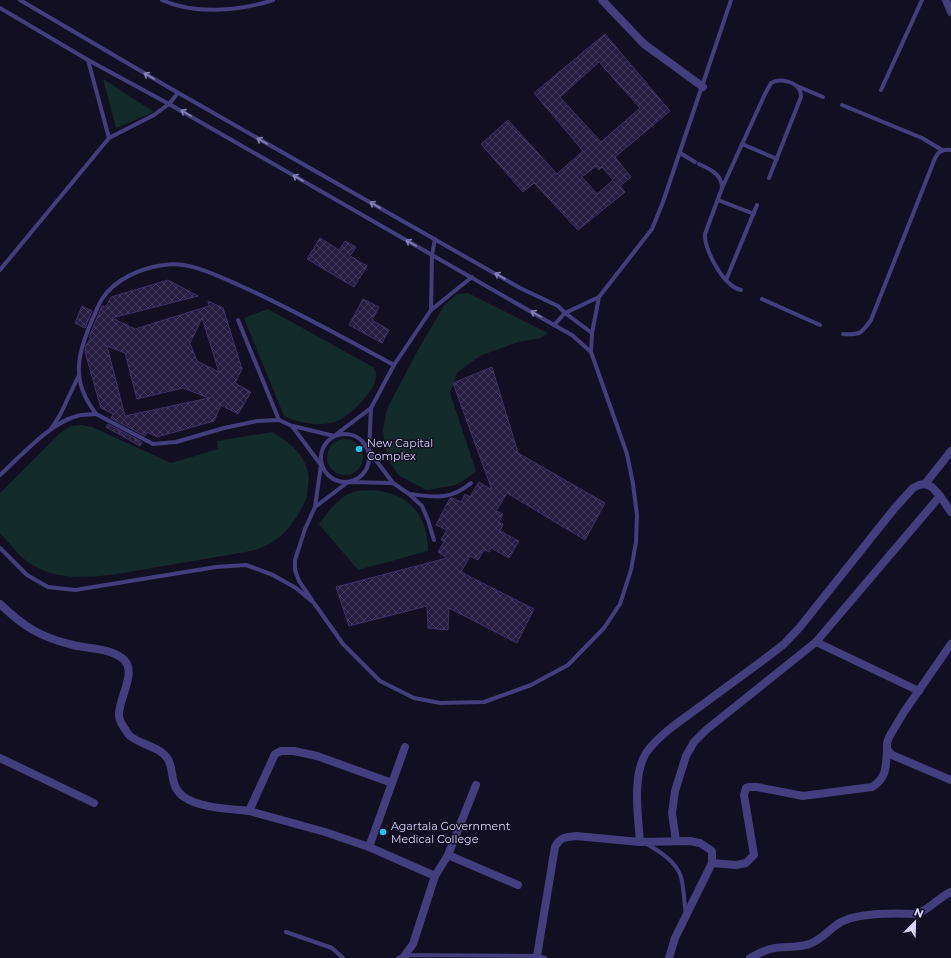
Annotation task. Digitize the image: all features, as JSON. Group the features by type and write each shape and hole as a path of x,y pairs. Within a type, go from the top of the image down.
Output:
{"street":[{"path":"602,0 644,44 703,87"},
{"path":"946,0 951,12"},
{"path":"925,484 951,451"},
{"path":"642,842 638,806 640,768 646,754 655,741 672,726 784,644 804,622 903,498 913,488 925,484 932,487 951,512"},
{"path":"676,841 672,813 675,791 686,756 694,742 706,730 816,642 940,496"},
{"path":"0,604 17,620 35,632 73,645 107,651 123,658 128,665 129,675 120,707 119,715 121,723 130,735 164,754 169,761 171,774 176,789 185,798 205,806 249,811 325,832 369,847 435,876"},
{"path":"816,642 919,691"},
{"path":"712,863 736,865 746,863 754,855 744,795 746,788 757,787 803,796 872,787 879,782 884,774 889,737 951,644"},
{"path":"369,847 405,747"},
{"path":"887,749 892,755 951,780"},
{"path":"249,811 276,754 281,751 294,751 317,756 392,783"},
{"path":"0,758 94,803"},
{"path":"404,957 413,944 435,876 448,855 476,785"},
{"path":"541,957 555,847 559,840 576,836 642,842 700,842 712,851 712,863 675,938 669,958"},
{"path":"448,855 518,885"},
{"path":"750,958 770,949 798,947 810,944 822,938 840,923 853,917 917,914 924,911 943,896 951,892"}],"lane":[{"path":"20,0 178,93 520,288 558,306 592,333"},
{"path":"162,0 168,3 201,10 240,8 273,0"},
{"path":"554,325 565,313 599,297 652,229 664,202 731,0"},
{"path":"881,90 922,0"},
{"path":"0,8 88,60 168,104 572,335 591,352"},
{"path":"88,60 109,138"},
{"path":"741,290 726,280 713,261 704,241 705,234 722,188 771,83 779,80 823,96"},
{"path":"770,178 801,97 800,90 796,86"},
{"path":"0,270 109,138 154,115 168,104 178,93"},
{"path":"842,105 922,138 942,150 951,150"},
{"path":"742,144 777,159"},
{"path":"843,334 858,334 865,329 871,320 930,171 939,152 942,150"},
{"path":"680,153 719,176 722,183 722,188"},
{"path":"718,200 754,214"},
{"path":"726,280 757,205"},
{"path":"431,310 432,255 435,239"},
{"path":"394,365 276,302 226,279 190,266 164,265 143,269 130,275 120,281 102,299 83,339 80,354 79,375 85,396 96,414 153,444 176,442 257,421 279,420 292,426 334,436 342,433 351,434 358,437 365,443 369,451 394,483 422,506 434,540"},
{"path":"394,483 340,482 325,472 320,456 322,448 327,441 371,408 394,365 431,310 472,277"},
{"path":"292,426 322,465 315,507 302,534 295,560 295,570 299,581 343,644 380,681 414,698 440,703 484,702 531,685 568,665 604,628 620,604 636,542 637,515 627,454 591,352 592,333 599,297"},
{"path":"762,299 820,325"},
{"path":"238,320 279,420"},
{"path":"49,431 60,415 79,375"},
{"path":"315,507 348,482 356,480 363,475 368,468 370,459 371,408"},
{"path":"0,475 49,431 70,418 79,415 96,414"},
{"path":"409,494 442,497 461,491 471,483"},
{"path":"0,548 27,575 48,587 75,590 216,567 246,566 273,575 296,588 314,603"},
{"path":"642,842 658,851 677,869 681,877 686,915"},
{"path":"286,932 332,948 343,958"},
{"path":"404,957 541,957"}],"green space":[{"path":"103,79 154,112 116,128"},
{"path":"468,293 548,333 541,338 518,342 482,355 457,373 450,393 476,471 455,485 428,490 400,476 391,464 385,448 383,430 386,413 419,348 444,306 457,294"},
{"path":"268,309 373,367 376,378 371,390 360,404 340,420 329,423 315,424 296,421 284,416 244,318"},
{"path":"82,425 92,427 171,463 218,449 217,441 272,432 292,446 303,460 308,476 307,496 298,515 283,534 259,549 100,576 67,576 52,573 32,565 17,552 0,533 0,493 60,433 71,426"},
{"path":"345,439 355,442 360,447 363,457 360,467 355,472 345,475 335,472 330,467 327,457 330,447 335,442"},
{"path":"371,490 396,495 413,507 420,516 424,526 428,551 358,570 319,524 334,506 346,495 356,491"}],"building":[{"path":"605,34 670,111 615,157 631,177 620,186 625,192 578,230 534,183 523,192 481,144 508,120 557,174 583,151 534,93","holes":["599,62 640,108 601,142 560,97","596,166 599,170 602,167 613,180 597,194 582,177"]},
{"path":"320,238 339,250 345,241 356,247 350,256 367,266 354,287 307,259"},
{"path":"168,280 198,296 112,318 135,329 209,306 208,301 223,308 242,369 235,383 251,392 238,414 221,405 214,421 157,437 147,432 145,436 111,418 113,414 101,408 85,352 86,345 91,338 89,337 102,306 106,307 111,297","holes":["202,318 219,372 197,361 190,343","107,346 125,353 137,399 183,388 209,398 125,416"]},
{"path":"363,299 379,307 372,320 389,330 382,343 349,325"},
{"path":"82,306 92,311 85,328 75,323"},
{"path":"492,367 518,453 605,503 585,540 507,493 496,511 503,514 499,522 503,524 500,531 519,541 509,558 491,548 489,552 484,550 478,560 470,556 461,572 534,609 517,643 449,608 448,630 428,628 427,606 349,626 336,587 447,558 438,552 444,542 441,540 447,530 436,525 450,498 461,502 465,494 470,497 479,482 492,490 453,383"},
{"path":"108,424 142,442 140,446 106,427"}],"place":[{"name":"New Capital Complex","path":"359,449"},
{"name":"Agartala Government Medical College","path":"383,832"}]}
